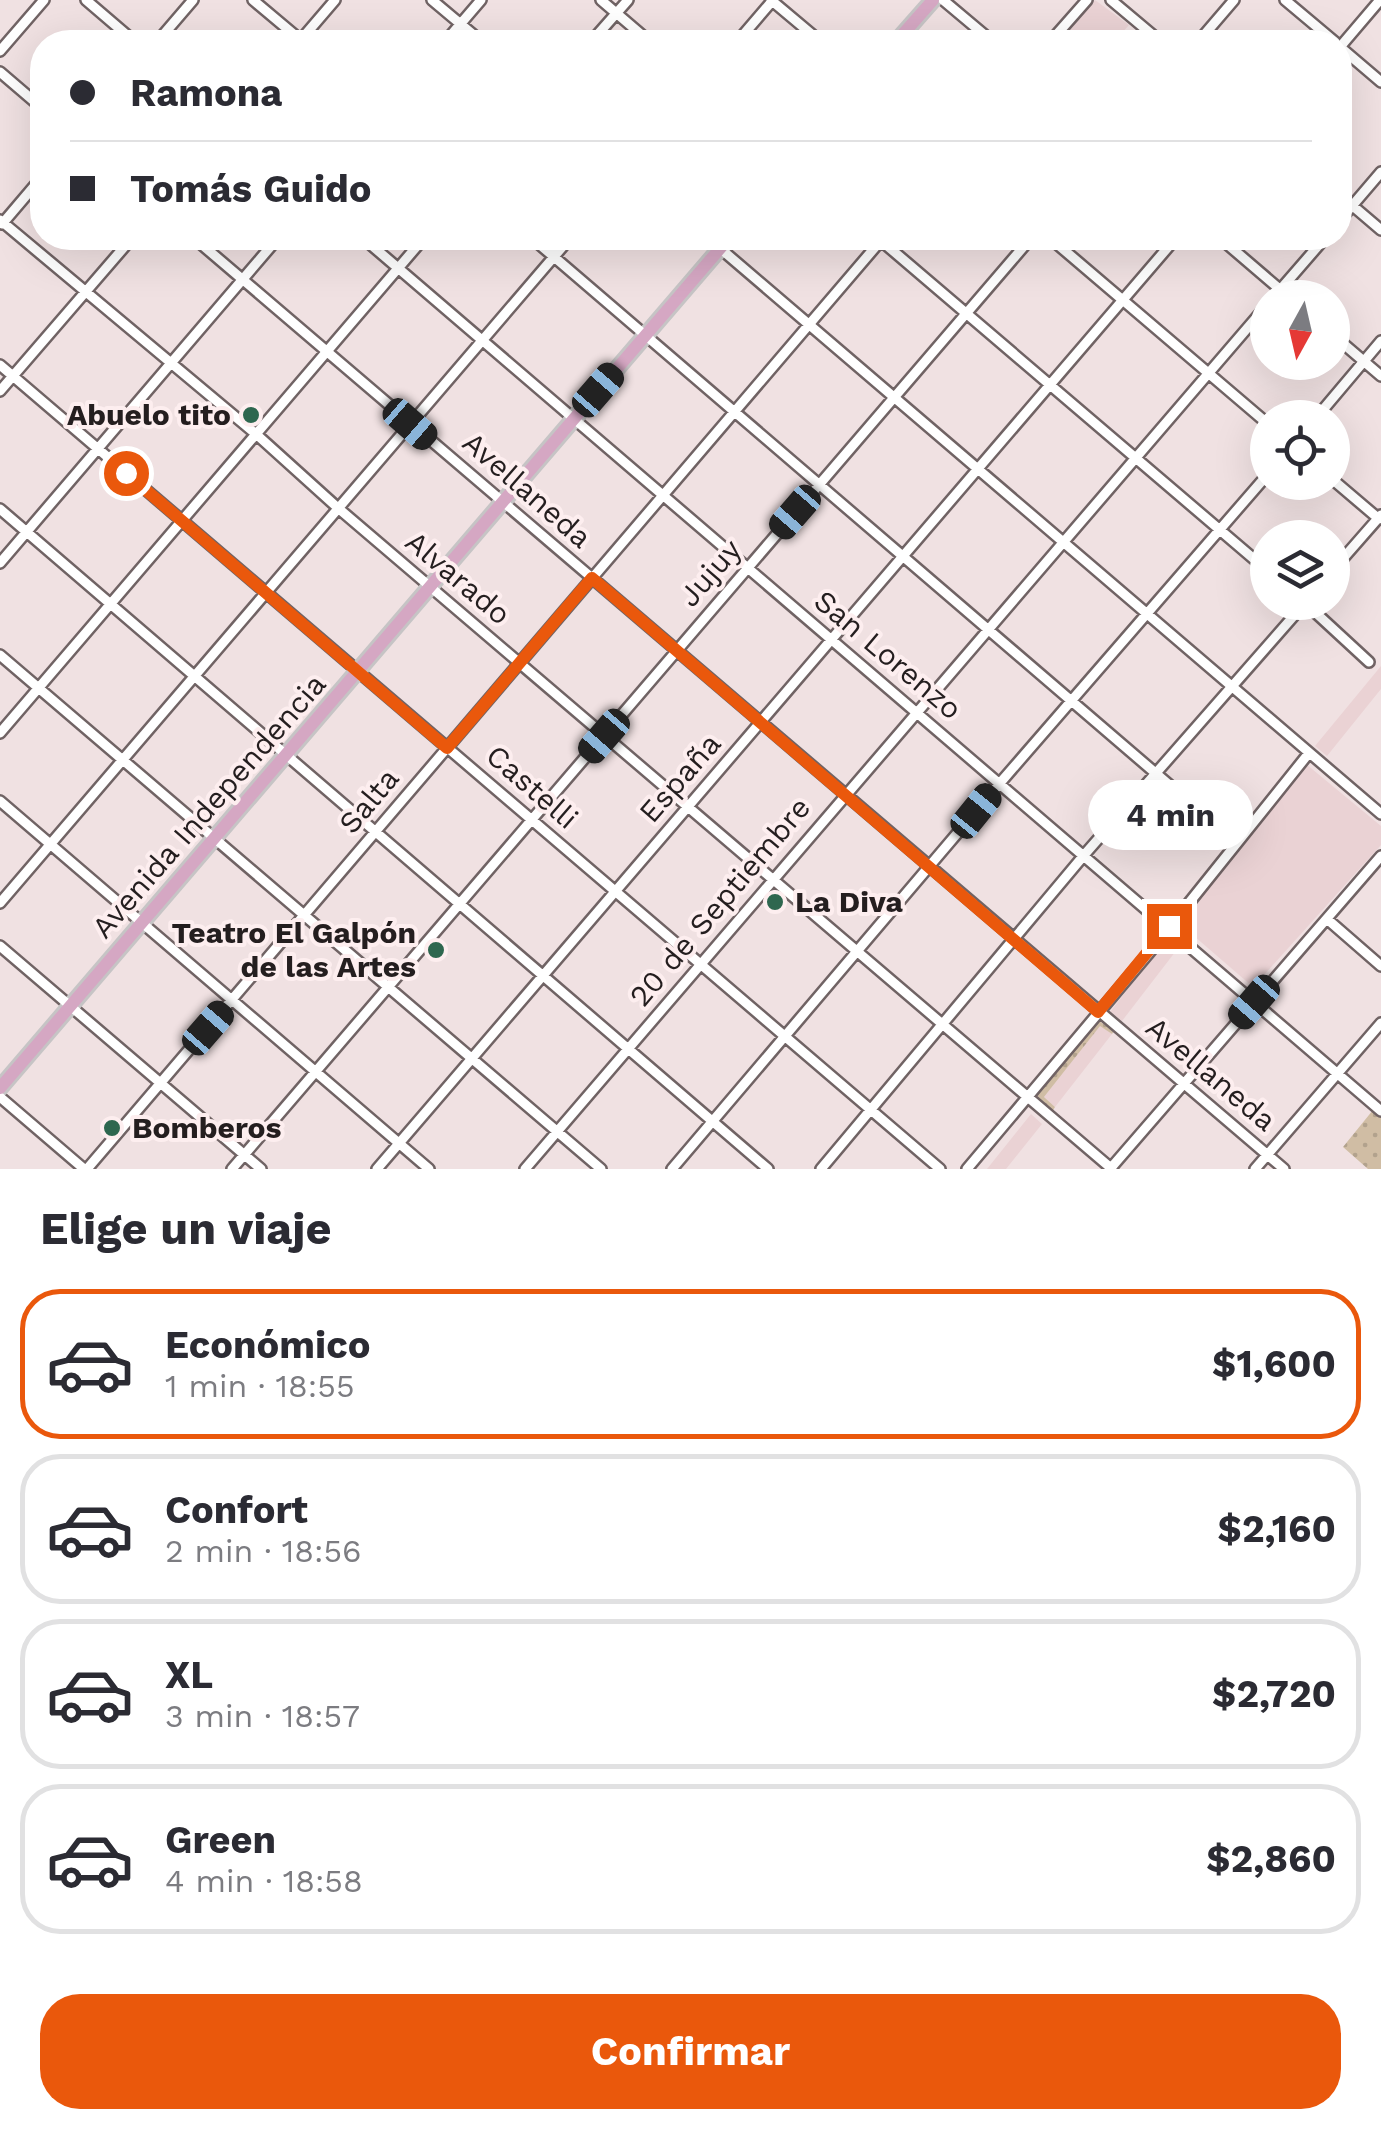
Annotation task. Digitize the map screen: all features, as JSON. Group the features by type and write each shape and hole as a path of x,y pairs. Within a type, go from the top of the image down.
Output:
{"main road":[{"path":"907,30 933,0"},
{"name":"Avenida Independencia","path":"0,1088 719,250"}],"street":[{"path":"0,51 44,0"},
{"path":"86,0 121,30"},
{"path":"167,30 193,0"},
{"path":"253,0 287,30"},
{"path":"311,30 335,0"},
{"path":"432,0 468,30"},
{"path":"456,30 482,0"},
{"path":"601,0 636,30"},
{"path":"601,30 628,0"},
{"path":"747,30 772,0 807,30"},
{"path":"943,0 979,30"},
{"path":"1061,30 1087,0"},
{"path":"1111,0 1147,30"},
{"path":"1208,30 1234,0"},
{"path":"1285,0 1320,30"},
{"path":"1352,30 1380,0"},
{"path":"1352,57 1381,82"},
{"path":"0,72 30,98"},
{"path":"1381,172 1352,206 1381,230"},
{"path":"1,223 30,190"},
{"name":"Alvarado","path":"1,223 30,247"},
{"name":"Alvarado","path":"34,250 256,434 1111,1169"},
{"path":"0,391 122,250"},
{"name":"Avellaneda","path":"208,250 1284,1169"},
{"path":"0,563 268,250"},
{"name":"San Lorenzo","path":"377,250 1381,1111"},
{"path":"0,733 414,250"},
{"path":"547,250 1236,843"},
{"path":"0,903 559,250"},
{"path":"732,250 809,324 1381,814"},
{"name":"Salta","path":"85,1169 871,250"},
{"path":"895,250 1250,556"},
{"name":"Jujuy","path":"232,1169 1021,250"},
{"path":"1064,250 1250,409"},
{"name":"España","path":"377,1169 1166,250"},
{"path":"1232,250 1263,280"},
{"path":"1289,280 1315,250"},
{"name":"20 de Septiembre","path":"525,1169 1250,325"},
{"path":"1331,400 1381,341"},
{"path":"1350,349 1381,376"},
{"name":"Castelli","path":"0,365 940,1169"},
{"path":"1350,494 1380,518 1350,551"},
{"path":"672,1169 1250,495"},
{"path":"0,509 768,1169"},
{"path":"821,1169 1085,854 1291,620"},
{"path":"1323,620 1369,662"},
{"path":"0,655 601,1169"},
{"path":"967,1169 1310,753"},
{"path":"0,802 429,1169"},
{"path":"1111,1169 1381,856"},
{"path":"1326,920 1381,966"},
{"path":"0,946 260,1169"},
{"path":"1255,1169 1381,1023"},
{"path":"0,1097 85,1169"}],"shaded area":[{"path":"1095,0 1129,25 1125,30 1070,30"},
{"path":"1381,666 1381,689 1327,756 1315,746"},
{"path":"1306,764 1381,826 1381,845 1253,987 1179,923"},
{"path":"1168,937 1179,947 1122,1021 1110,1012"},
{"path":"1099,1021 1114,1031 1112,1034 1100,1026 1044,1097 1055,1107 1052,1112 1037,1100 1038,1093"},
{"path":"1100,1025 1112,1034 1055,1107 1044,1097"},
{"path":"1373,1110 1381,1116 1381,1169 1368,1169 1343,1147"},
{"path":"1031,1114 1042,1124 1006,1169 987,1169"}],"place":[{"name":"Abuelo tito","path":"251,415"},
{"name":"La Diva","path":"775,902"},
{"name":"Teatro El Galpón de las Artes","path":"436,950"},
{"name":"Bomberos","path":"112,1128"}],"route":[{"path":"126,473 447,748 592,578 1098,1012 1169,926"}]}
